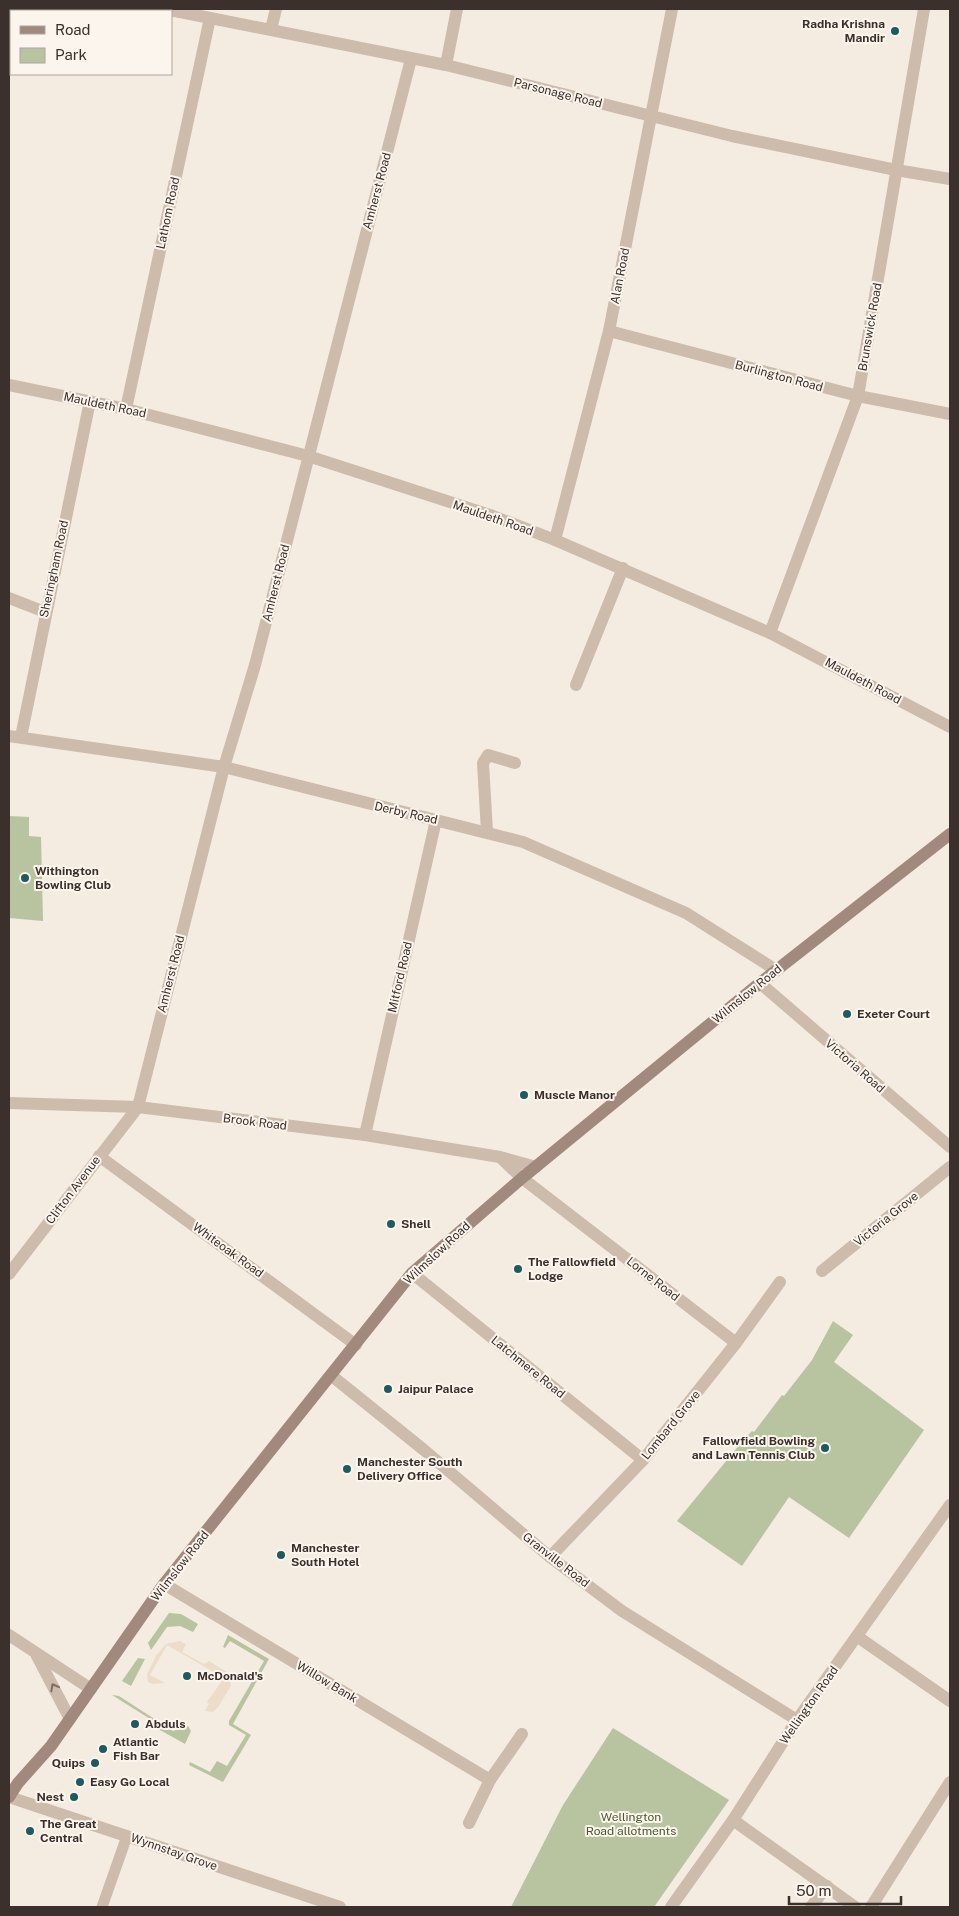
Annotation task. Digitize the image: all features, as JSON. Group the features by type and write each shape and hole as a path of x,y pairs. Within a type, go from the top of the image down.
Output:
{"main road":[{"name":"Wilmslow Road","path":"9,1797 18,1783 52,1746 164,1584 332,1376 412,1273 536,1166 760,983 950,834"}],"street":[{"path":"271,29 276,9"},
{"path":"446,65 457,9"},
{"name":"Alan Road","path":"555,540 609,331 672,9"},
{"name":"Brunswick Road","path":"770,633 858,396 924,9"},
{"name":"Parsonage Road","path":"172,10 446,65 652,117 896,170 950,179"},
{"name":"Lathom Road","path":"126,408 210,18"},
{"name":"Amherst Road","path":"138,1107 224,767 255,664 411,59"},
{"name":"Burlington Road","path":"609,331 858,396 950,414"},
{"name":"Mauldeth Road","path":"9,385 126,408 308,456 493,516 623,568 770,633 950,724"},
{"name":"Sheringham Road","path":"15,736 45,612 90,402"},
{"path":"576,685 623,568"},
{"path":"9,598 45,612"},
{"name":"Derby Road","path":"15,736 224,767 523,842 686,913 776,970"},
{"path":"487,832 483,763 488,755 515,763"},
{"name":"Mitford Road","path":"365,1135 436,820"},
{"name":"Victoria Road","path":"760,983 950,1147"},
{"name":"Brook Road","path":"9,1103 138,1107 365,1135 500,1157 536,1166"},
{"name":"Clifton Avenue","path":"9,1274 138,1107"},
{"name":"Whiteoak Road","path":"99,1156 356,1345"},
{"path":"500,1157 522,1178"},
{"name":"Victoria Grove","path":"822,1271 950,1167"},
{"name":"Lorne Road","path":"522,1178 736,1343"},
{"name":"Latchmere Road","path":"412,1273 643,1460"},
{"name":"Lombard Grove","path":"550,1557 643,1460 736,1343 780,1282"},
{"name":"Granville Road","path":"332,1376 424,1450 550,1557 622,1611 797,1720"},
{"name":"Wellington Road","path":"671,1907 733,1820 797,1720 858,1637 950,1504"},
{"name":"Willow Bank","path":"164,1584 490,1780"},
{"path":"9,1635 37,1656 91,1689"},
{"path":"858,1637 950,1701"},
{"path":"37,1656 70,1719"},
{"path":"469,1823 490,1780 522,1734"},
{"path":"871,1907 950,1782"},
{"name":"Wynnstay Grove","path":"9,1797 340,1907"},
{"path":"733,1820 855,1907"},
{"path":"102,1907 127,1836"},
{"path":"811,1907 827,1886"}],"green space":[{"name":"Withington Bowling Club","path":"9,816 29,817 29,836 41,837 43,921 9,918"},
{"name":"Fallowfield Bowling and Lawn Tennis Club","path":"833,1321 853,1335 834,1362 924,1430 849,1538 789,1497 742,1566 677,1521 745,1438 752,1431 754,1432 782,1395 784,1396 812,1360"},
{"path":"169,1613 181,1614 198,1624 193,1632 180,1626 167,1627 151,1650 148,1643"},
{"path":"228,1635 269,1659 233,1724 251,1735 223,1782 189,1765 190,1762 210,1772 217,1761 227,1766 246,1735 229,1725 229,1721 264,1661 230,1641 225,1648 223,1647"},
{"path":"138,1658 145,1659 131,1686 122,1681"},
{"path":"112,1695 119,1696 173,1731 188,1726 191,1731 185,1744 153,1726 155,1722"},
{"name":"Wellington Road allotments","path":"613,1728 729,1800 654,1907 511,1907 563,1805"}],"shaded area":[{"path":"180,1641 186,1644 182,1652 204,1664 209,1661 230,1674 231,1686 213,1712 205,1711 209,1704 207,1702 224,1678 167,1645 150,1675 165,1683 153,1684 148,1682 147,1674 156,1656 166,1644"}],"place":[{"name":"Radha Krishna Mandir","path":"895,31"},
{"name":"Withington Bowling Club","path":"25,878"},
{"name":"Exeter Court","path":"847,1014"},
{"name":"Muscle Manor","path":"524,1095"},
{"name":"Shell","path":"391,1224"},
{"name":"The Fallowfield Lodge","path":"518,1269"},
{"name":"Jaipur Palace","path":"388,1389"},
{"name":"Fallowfield Bowling and Lawn Tennis Club","path":"825,1448"},
{"name":"Manchester South Delivery Office","path":"347,1469"},
{"name":"Manchester South Hotel","path":"281,1555"},
{"name":"McDonald's","path":"187,1676"},
{"name":"Abduls","path":"135,1724"},
{"name":"Atlantic Fish Bar","path":"103,1749"},
{"name":"Quips","path":"95,1763"},
{"name":"Easy Go Local","path":"80,1782"},
{"name":"Nest","path":"74,1797"},
{"name":"The Great Central","path":"30,1831"}]}
